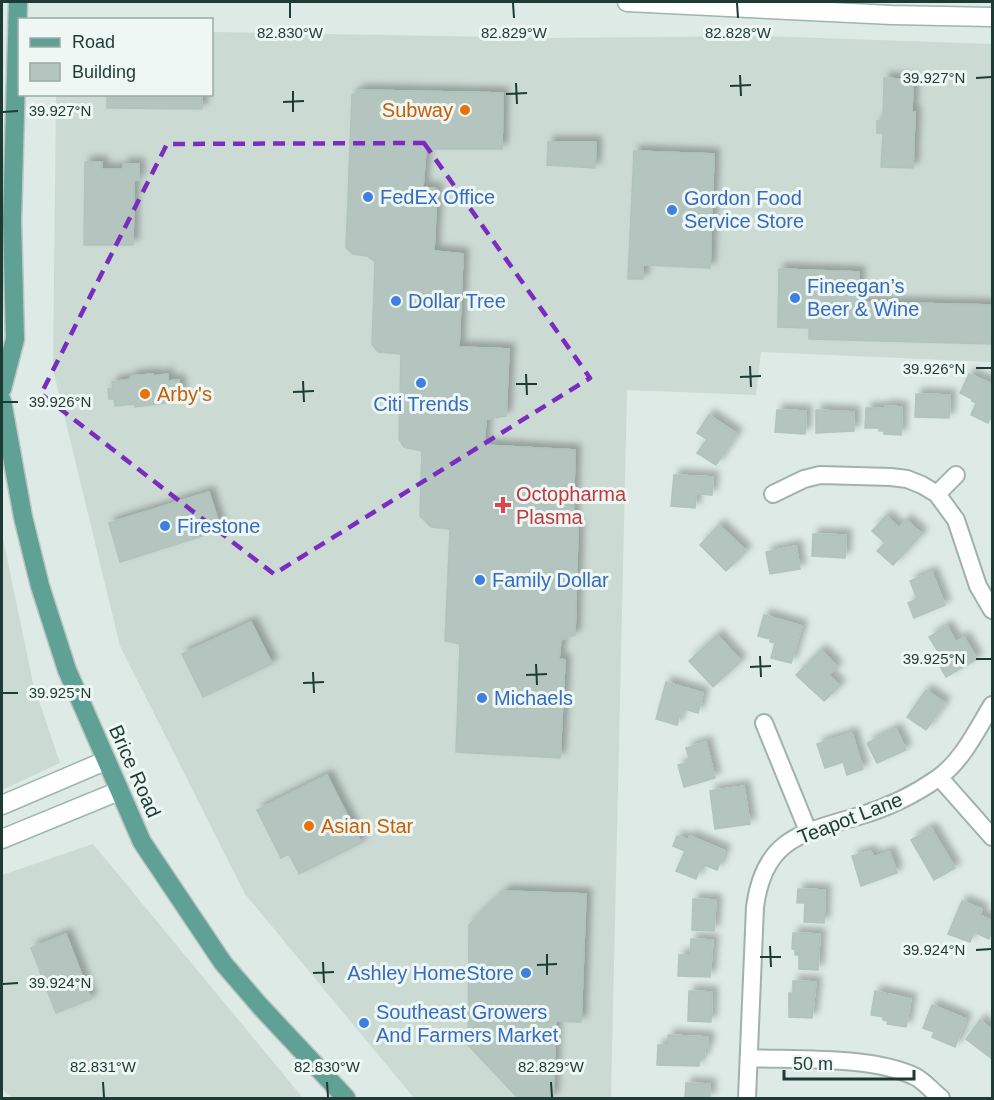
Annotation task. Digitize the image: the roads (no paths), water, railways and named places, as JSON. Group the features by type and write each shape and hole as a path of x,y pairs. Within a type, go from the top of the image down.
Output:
{"main road":[{"path":"2,389 15,339 12,221 18,2"},
{"path":"627,2 892,15 993,17"},
{"name":"Brice Road","path":"2,401 23,517 40,586 67,670 142,842 223,963 267,1014 346,1098"},
{"path":"2,805 105,761"},
{"path":"2,839 119,791"}],"street":[{"path":"773,494 804,479 820,475 907,479 937,494 956,520 978,586 993,610"},
{"path":"937,494 956,475"},
{"name":"Teapot Lane","path":"747,1098 758,889 764,873 780,849 792,839 808,831 891,804 939,777 953,764 993,705"},
{"path":"764,723 808,831"},
{"path":"939,777 993,837"},
{"path":"749,1058 877,1065 893,1068 918,1078 941,1098"}],"place":[{"name":"Subway","path":"465,110"},
{"name":"FedEx Office","path":"368,197"},
{"name":"Gordon Food Service Store","path":"672,210"},
{"name":"Fineegan’s Beer & Wine","path":"795,298"},
{"name":"Dollar Tree","path":"396,301"},
{"name":"Citi Trends","path":"421,383"},
{"name":"Arby's","path":"145,394"},
{"name":"Octopharma Plasma","path":"503,505"},
{"name":"Firestone","path":"165,526"},
{"name":"Family Dollar","path":"480,580"},
{"name":"Michaels","path":"482,698"},
{"name":"Asian Star","path":"309,826"},
{"name":"Ashley HomeStore","path":"526,973"},
{"name":"Southeast Growers And Farmers Market","path":"364,1023"}]}
